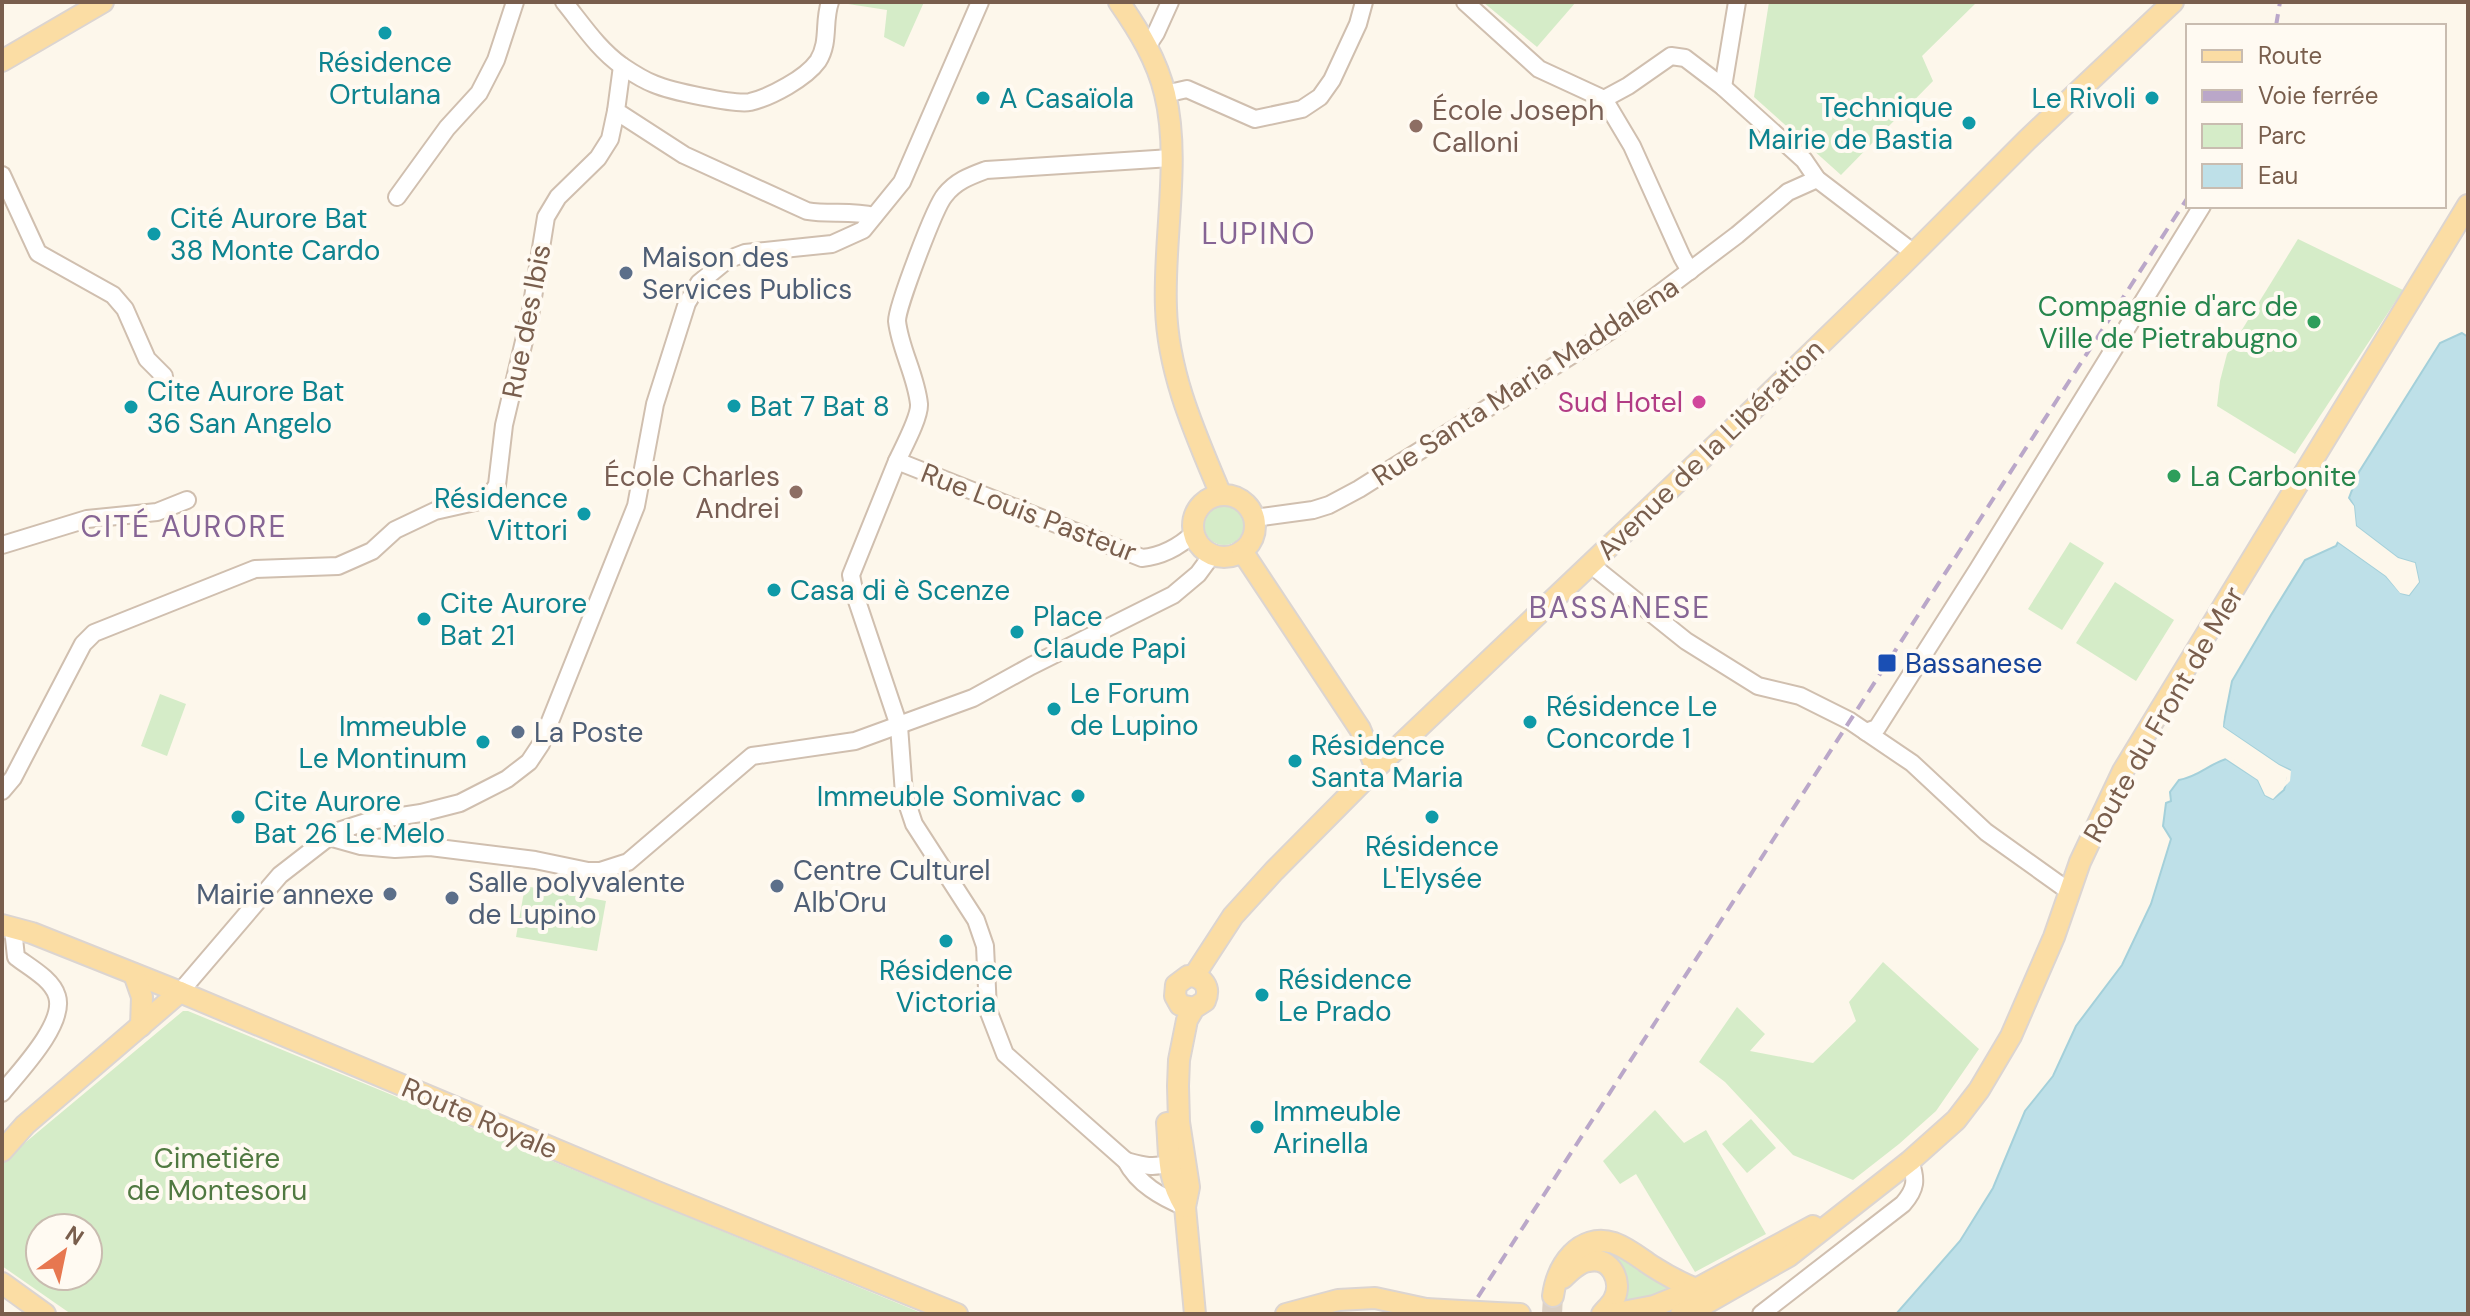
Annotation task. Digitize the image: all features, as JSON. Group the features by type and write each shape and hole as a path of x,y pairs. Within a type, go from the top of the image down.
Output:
{"main road":[{"path":"2,61 103,2"},
{"path":"1119,2 1148,45 1165,94 1171,158 1166,310 1170,348 1190,420 1221,495"},
{"name":"Avenue de la Libération","path":"1187,1006 1175,996 1176,985 1183,977 1194,976 1233,916 1274,871 1376,768 2173,2"},
{"name":"Route du Front de Mer","path":"1681,1314 1698,1308 1789,1256 1853,1207 1956,1120 1997,1063 2032,991 2096,824 2123,771 2468,205"},
{"path":"1221,495 1242,500 1254,518 1253,537 1242,551 1232,556 1212,555 1197,542 1194,533 1193,524 1199,507 1221,495"},
{"path":"1242,551 1360,729 1376,768"},
{"path":"1360,729 1398,748"},
{"name":"Route Royale","path":"7,927 32,933 180,992 957,1314"},
{"path":"134,974 142,997 141,1026"},
{"path":"2,1151 25,1125 180,992"},
{"path":"1185,1207 1160,1164 1165,1069 1187,1006"},
{"path":"1187,1006 1178,1086 1179,1122 1189,1187 1185,1207 1195,1314"},
{"path":"2,1133 25,1125"},
{"name":"Route du Front de Mer","path":"1612,1314 1654,1306 1696,1289 1853,1207"},
{"path":"1602,1314 1616,1297 1618,1281 1614,1272 1603,1263 1590,1260 1580,1264 1554,1292 1563,1263 1575,1250 1593,1242 1602,1241 1624,1248 1696,1289"},
{"path":"2,1283 45,1314"},
{"path":"1194,1287 1210,1314"},
{"path":"1286,1314 1338,1300 1375,1298 1426,1309"},
{"path":"1342,1314 1426,1309 1520,1314"}],"street":[{"path":"397,197 447,128 479,93 496,60 515,2"},
{"path":"564,2 602,50 622,66 654,84 704,97 748,102 791,85 816,65 825,48 830,2"},
{"path":"180,992 271,884 329,837 369,821 460,803 507,779 529,762 547,731 636,506 655,404 677,331 693,293 699,283 727,260 757,252 832,244 863,230 902,182 980,2"},
{"path":"1148,45 1170,2"},
{"path":"1165,94 1187,89 1255,119 1302,109 1320,97 1332,80 1358,24 1364,2"},
{"path":"1465,2 1539,69 1604,99 1632,146 1690,271"},
{"path":"1723,87 1737,2"},
{"path":"1604,99 1671,56 1685,58 1723,87 1804,160 1817,179 1914,253"},
{"name":"Rue des Ibis","path":"2,791 13,778 83,644 94,633 255,569 338,566 372,551 395,530 435,511 488,499 497,485 504,425 530,316 546,217 558,197 598,158 610,139 622,66"},
{"path":"616,111 684,155 807,211 824,214 857,212 874,216"},
{"name":"Rue Louis Pasteur","path":"1171,158 986,170 960,180 943,196 897,316 919,407 897,461 1142,558 1182,545 1194,533"},
{"path":"2,175 38,253 113,295 125,309 147,359 164,376"},
{"name":"Rue Santa Maria Maddalena","path":"1254,518 1313,510 1359,489 1610,331 1788,192 1817,179"},
{"path":"1866,732 1877,728 2201,208"},
{"path":"897,461 851,575 899,726 904,794 914,824 976,920 985,946 988,1010 1005,1054 1126,1161 1133,1175 1166,1199 1185,1207"},
{"path":"2,545 87,519 157,512 187,500"},
{"path":"329,837 361,846 395,849 430,847 600,871 628,862 752,756 855,741 973,698 1173,595 1198,574 1212,555"},
{"path":"1590,564 1686,641 1758,686 1800,696 1850,721 1912,763 1986,832 2070,892"},
{"path":"2,1093 46,1037 56,1016 58,997 45,979 16,957 7,927"},
{"path":"1126,1161 1145,1167 1160,1164"},
{"path":"1761,1314 1903,1204 1914,1191 1916,1177 1910,1161"},
{"path":"1147,1185 1160,1164"}],"green space":[{"path":"848,2 924,2 904,47 884,37 887,10"},
{"path":"1483,2 1576,2 1537,47"},
{"path":"1769,2 1977,2 1922,56 1933,81 1841,175 1754,97"},
{"name":"Compagnie d'arc de Ville de Pietrabugno","path":"2298,239 2403,290 2295,454 2217,406 2227,354"},
{"path":"1224,505 1238,511 1244,525 1238,539 1224,545 1210,539 1204,525 1210,511"},
{"path":"2070,542 2104,563 2062,630 2028,609"},
{"path":"2115,582 2174,620 2136,681 2076,643"},
{"path":"160,694 186,704 167,756 141,746"},
{"path":"525,886 606,901 597,951 516,937"},
{"path":"1883,962 1979,1049 1936,1111 1853,1180 1793,1155 1725,1082 1699,1062 1737,1007 1765,1034 1750,1051 1813,1063 1856,1021 1849,1002"},
{"name":"Cimetière de Montesoru","path":"183,1011 188,1011 924,1314 71,1314 39,1292 104,1292 104,1212 24,1212 24,1281 2,1266 2,1162"},
{"path":"1655,1110 1684,1143 1706,1130 1766,1234 1695,1272 1636,1174 1620,1184 1603,1161"},
{"path":"1751,1119 1776,1148 1747,1173 1722,1144"},
{"path":"1610,1248 1671,1288 1667,1293 1622,1303 1624,1283 1574,1258"}],"water":[{"path":"2462,333 2468,337 2468,1314 1896,1314 1960,1241 1993,1188 2025,1111 2053,1076 2076,1026 2122,965 2151,904 2171,839 2163,826 2166,803 2171,801 2170,792 2179,780 2226,759 2258,780 2265,795 2273,799 2284,790 2290,770 2223,727 2232,681 2305,560 2336,546 2338,542 2386,576 2401,593 2409,595 2419,582 2415,563 2398,558 2356,526 2354,506 2349,498 2359,472 2440,343"}],"pier":[{"path":"2346,496 2354,506 2356,526 2398,558 2415,563 2419,582 2409,595 2400,593 2386,576 2334,539 2340,538 2389,573 2403,590 2408,591 2415,581 2411,566 2396,561 2353,528"},
{"path":"2225,696 2223,727 2291,771 2290,781 2273,799 2265,795 2258,780 2222,756 2228,755 2261,777 2268,792 2273,794 2286,780 2287,773 2276,769 2220,729"}],"tunnel":[{"path":"1552,1314 1553,1296"}],"railway":[{"path":"2276,24 2280,2"},
{"path":"1467,1314 2186,200"}],"place":[{"name":"Résidence Ortulana","path":"385,33"},
{"name":"A Casaïola","path":"983,98"},
{"name":"Le Rivoli","path":"2152,98"},
{"name":"Technique Mairie de Bastia","path":"1969,123"},
{"name":"École Joseph Calloni","path":"1416,126"},
{"name":"Cité Aurore Bat 38 Monte Cardo","path":"154,234"},
{"name":"Maison des Services Publics","path":"626,273"},
{"name":"Compagnie d'arc de Ville de Pietrabugno","path":"2314,322"},
{"name":"Sud Hotel","path":"1699,402"},
{"name":"Bat 7 Bat 8","path":"734,406"},
{"name":"Cite Aurore Bat 36 San Angelo","path":"131,407"},
{"name":"La Carbonite","path":"2174,476"},
{"name":"École Charles Andrei","path":"796,492"},
{"name":"Résidence Vittori","path":"584,514"},
{"name":"Casa di è Scenze","path":"774,590"},
{"name":"Cite Aurore Bat 21","path":"424,619"},
{"name":"Place Claude Papi","path":"1017,632"},
{"name":"Bassanese","path":"1887,663"},
{"name":"Le Forum de Lupino","path":"1054,709"},
{"name":"Résidence Le Concorde 1","path":"1530,722"},
{"name":"La Poste","path":"518,732"},
{"name":"Immeuble Le Montinum","path":"483,742"},
{"name":"Résidence Santa Maria","path":"1295,761"},
{"name":"Immeuble Somivac","path":"1078,796"},
{"name":"Cite Aurore Bat 26 Le Melo","path":"238,817"},
{"name":"Résidence L'Elysée","path":"1432,817"},
{"name":"Centre Culturel Alb'Oru","path":"777,886"},
{"name":"Mairie annexe","path":"390,894"},
{"name":"Salle polyvalente de Lupino","path":"452,898"},
{"name":"Résidence Victoria","path":"946,941"},
{"name":"Résidence Le Prado","path":"1262,995"},
{"name":"Immeuble Arinella","path":"1257,1127"}],"district":[{"name":"LUPINO","path":"1259,234"},
{"name":"CITÉ AURORE","path":"184,527"},
{"name":"BASSANESE","path":"1620,608"}]}
